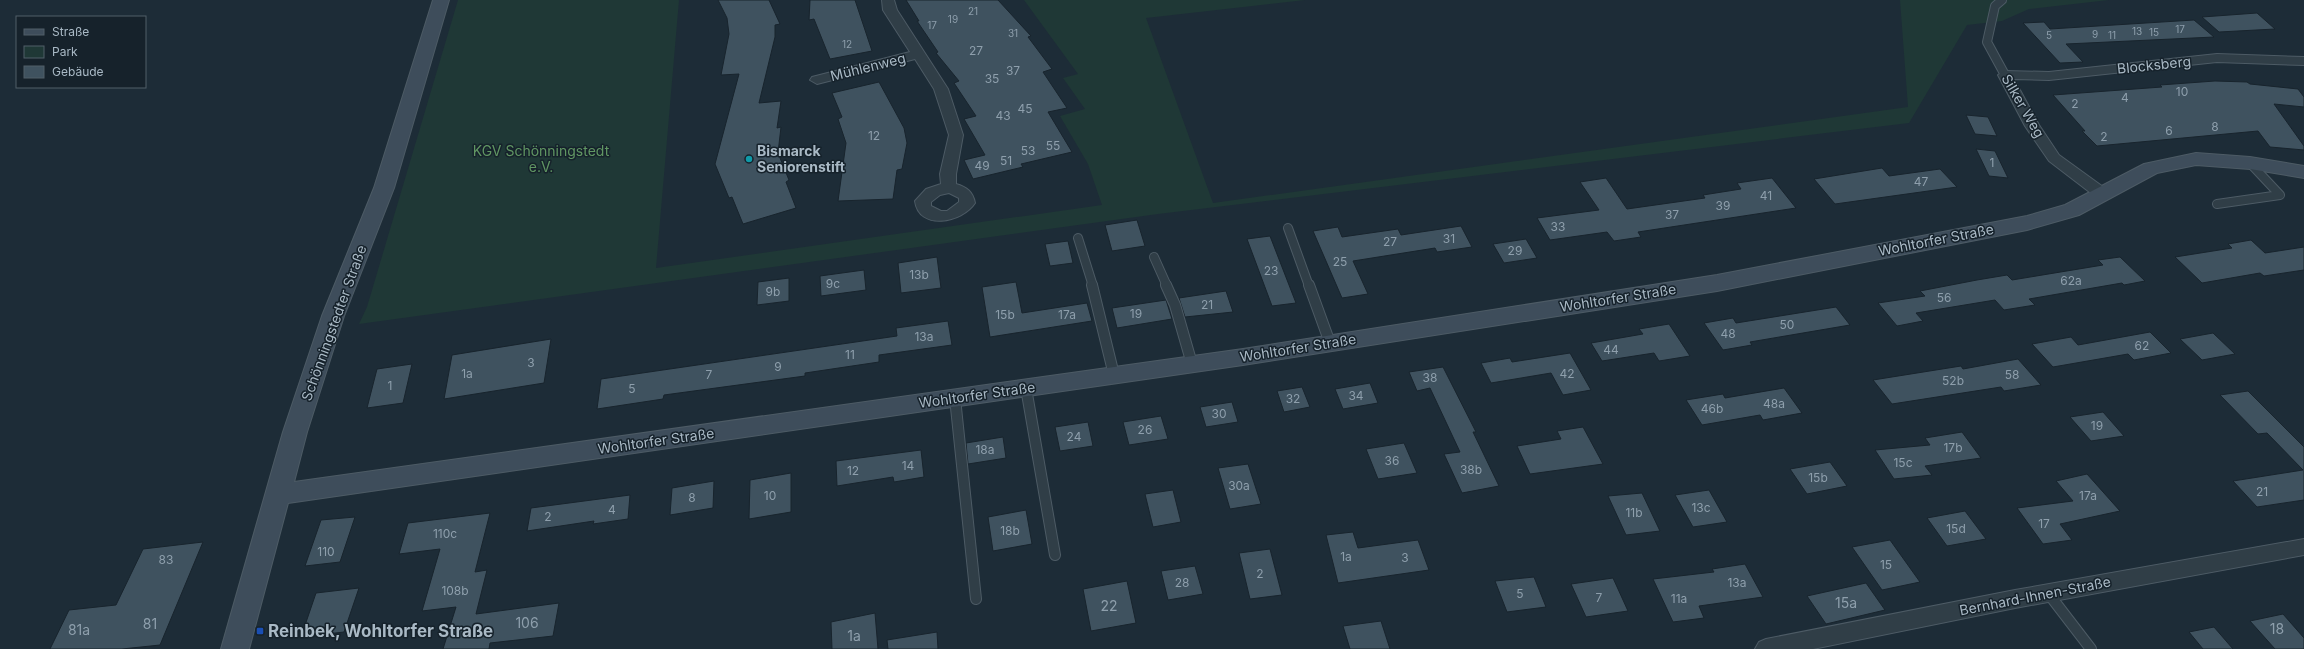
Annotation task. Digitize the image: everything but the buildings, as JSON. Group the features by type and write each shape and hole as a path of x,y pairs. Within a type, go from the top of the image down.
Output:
{"street":[{"name":"Schönningstedter Straße","path":"234,649 295,432 334,316 384,188 441,0"},
{"name":"Mühlenweg","path":"888,0 890,10 920,54 941,90 956,135 948,174 949,188"},
{"name":"Mühlenweg","path":"817,80 920,54"},
{"name":"Blocksberg","path":"2005,75 2050,76 2217,58 2304,61"},
{"name":"Silker Weg","path":"2005,75 2032,126 2054,158 2101,193"},
{"name":"Wohltorfer Straße","path":"277,494 1192,364 1717,283 2027,223 2072,210 2101,193 2151,168 2196,160 2250,163 2304,172"},
{"name":"Bernhard-Ihnen-Straße","path":"1766,649 2048,593 2304,547"}],"lane":[{"name":"Silker Weg","path":"2002,0 1995,6 1987,42 2005,75"},
{"path":"2216,204 2280,195 2250,163"},
{"path":"1288,228 1330,343"},
{"path":"1078,238 1095,294 1114,375"},
{"path":"1154,257 1174,305 1192,364"},
{"path":"1026,388 1056,555"},
{"path":"955,398 976,599"},
{"path":"2048,593 2092,649"}],"green space":[{"name":"KGV Schönningstedt e.V.","path":"458,0 679,0 656,268 1102,205 1088,164 1060,116 1085,109 1063,78 1078,74 1024,0 1305,0 1146,18 1213,203 1908,107 1900,0 2109,0 2029,9 2002,21 1967,25 1909,123 1158,214 359,324 367,307"}],"place":[{"name":"Bismarck Seniorenstift","path":"749,159"},
{"name":"Reinbek, Wohltorfer Straße","path":"260,631"}]}
